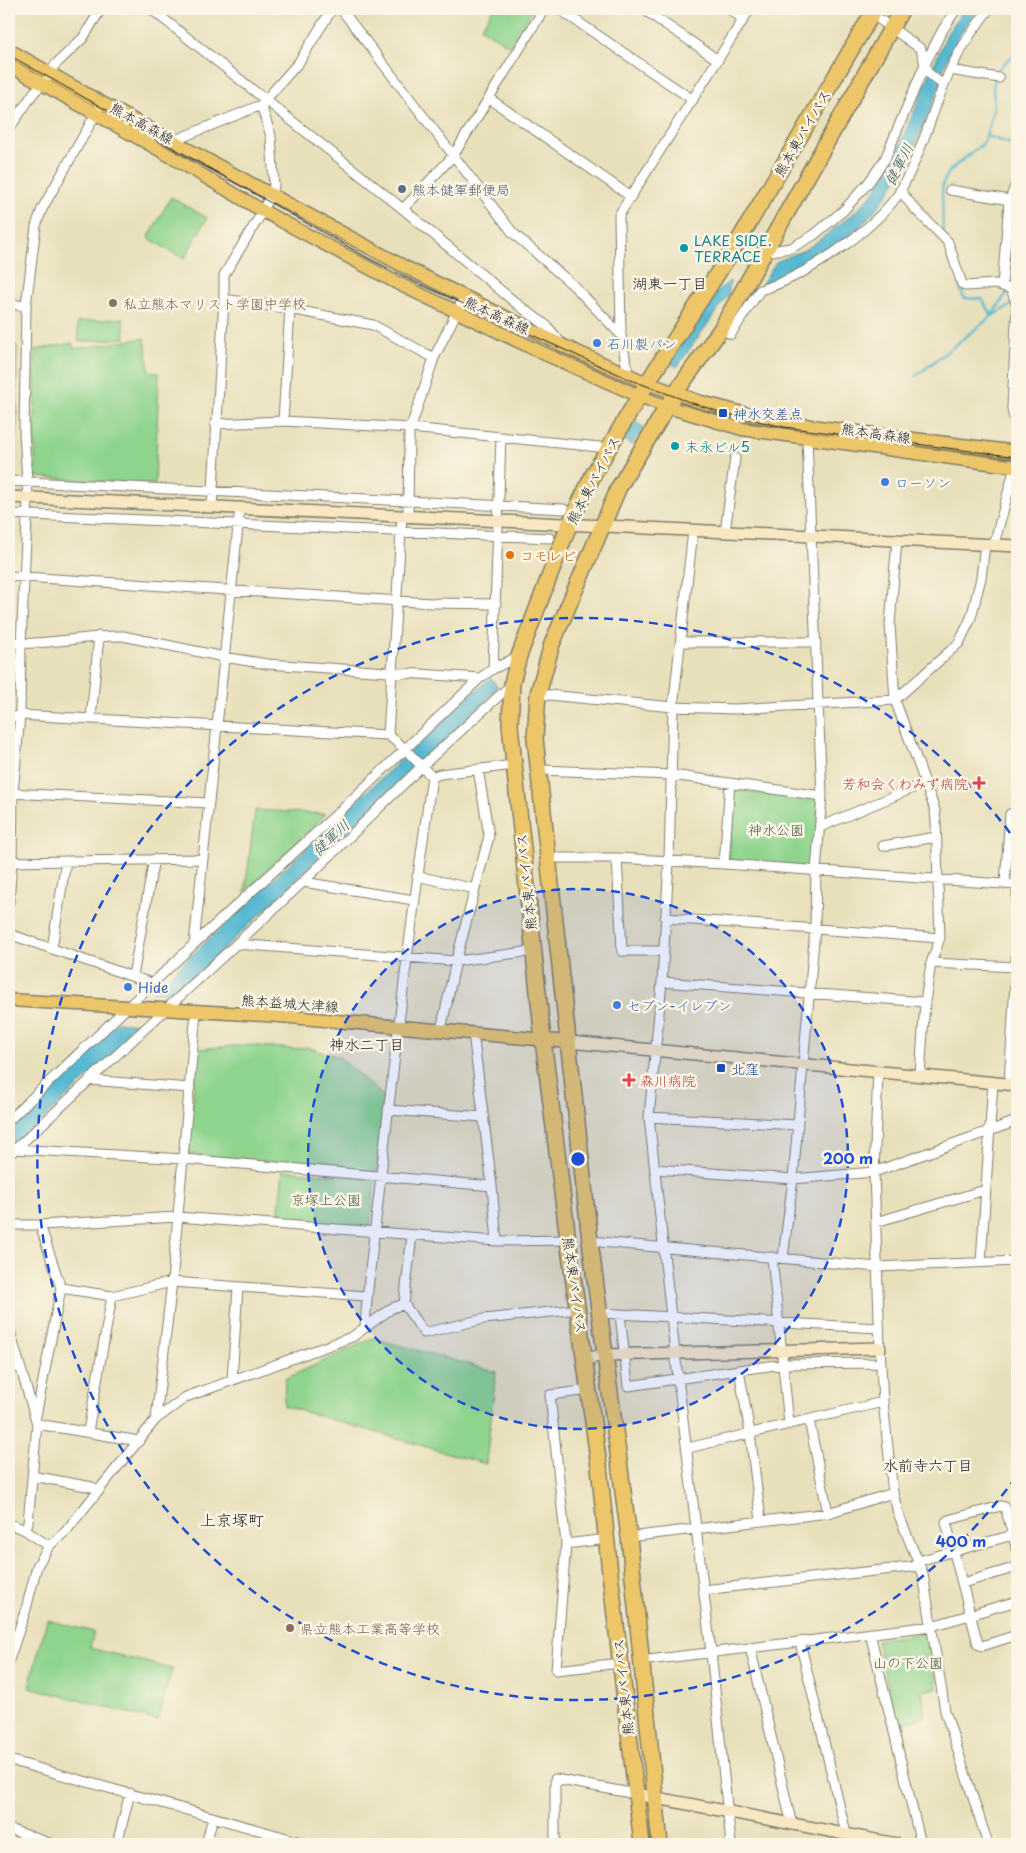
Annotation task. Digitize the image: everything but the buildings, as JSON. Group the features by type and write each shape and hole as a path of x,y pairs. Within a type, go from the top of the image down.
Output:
{"highway":[{"name":"熊本東バイパス","path":"660,1844 640,1661 629,1537 590,1241 535,738 538,694 552,644 620,487 676,392 721,329 902,9"},
{"name":"熊本東バイパス","path":"642,1844 590,1390 568,1240 533,951 510,725 512,683 519,656 569,525 594,473 647,383 739,240 871,10"}],"main road":[{"name":"熊本高森線","path":"9,50 272,196 464,297 564,346 647,383 718,407 811,426 1017,452"},
{"name":"熊本高森線","path":"9,65 263,211 397,283 457,313 639,396 668,407 742,429 1016,465"},
{"name":"熊本益城大津線","path":"9,1000 280,1016 569,1042"}],"street":[{"path":"9,15 10,9"},
{"path":"9,129 35,90 43,85 56,65 83,38 101,9"},
{"path":"151,9 264,102 403,209 517,304 547,326 564,346"},
{"path":"173,141 264,102 299,62 332,9"},
{"path":"341,9 512,233 574,286 621,335"},
{"path":"403,209 454,156 544,9"},
{"path":"559,9 693,100"},
{"path":"643,9 718,60"},
{"path":"729,9 743,19"},
{"path":"628,374 621,335 619,216 750,9"},
{"path":"764,252 792,248 814,235 844,210 869,182 885,159 942,31 956,9"},
{"path":"721,329 731,334 760,290 776,285 827,256 864,230 897,197 916,160 944,85 960,49 989,9"},
{"path":"871,10 921,50 926,68 944,85"},
{"path":"950,70 999,78"},
{"path":"490,99 630,196"},
{"path":"9,902 11,793 20,716 21,644 28,498 24,431 26,306 36,226 46,200 102,102"},
{"path":"212,506 224,275 272,196 274,186 275,174 271,136 264,102"},
{"path":"1017,181 1010,200 1010,287 1017,306 1015,396 1012,408 1017,433"},
{"path":"900,190 913,207 948,242 962,284 965,286 996,284 1010,287"},
{"path":"950,190 1010,200"},
{"path":"388,734 400,531 408,500 409,433 434,358 464,297"},
{"path":"224,299 373,325 434,358"},
{"path":"9,304 26,306"},
{"path":"283,421 290,309"},
{"path":"216,424 283,421 411,428 609,448"},
{"path":"493,669 501,437"},
{"path":"783,1258 793,1179 815,929 816,871 822,796 807,439"},
{"path":"725,532 735,458"},
{"path":"538,694 674,707 735,709 895,700 959,643 971,618 990,544 1016,465"},
{"path":"9,481 564,509"},
{"path":"9,497 1017,546"},
{"path":"194,944 240,508"},
{"path":"9,514 550,538"},
{"path":"694,531 674,707 669,861 662,982 649,1117 678,1380 688,1448 731,1844"},
{"path":"896,540 890,624 895,700 935,810 940,938 931,963 925,1002 920,1075"},
{"path":"9,576 397,601 496,604"},
{"path":"91,718 99,636"},
{"path":"9,644 99,636 123,636 224,658 267,664 480,678"},
{"path":"681,642 816,642"},
{"path":"9,1120 194,944 341,810 404,748 480,678 519,656"},
{"path":"11,1151 303,882 420,765 512,683"},
{"path":"9,716 91,718 388,734 432,777"},
{"path":"432,777 440,774 514,766"},
{"path":"441,1030 456,961 489,836 478,770"},
{"path":"540,770 672,775 822,796"},
{"path":"364,1327 366,1296 406,958 432,777"},
{"path":"724,864 730,783"},
{"path":"820,827 925,783"},
{"path":"11,793 209,803"},
{"path":"1005,883 1010,814 1017,815"},
{"path":"884,846 936,837"},
{"path":"548,858 616,858 724,864 1017,885"},
{"path":"616,858 622,951 663,950"},
{"path":"10,862 202,859"},
{"path":"132,976 154,860"},
{"path":"52,948 66,861"},
{"path":"417,876 475,889"},
{"path":"303,882 414,900"},
{"path":"569,1042 1013,1084 1017,892"},
{"path":"665,918 940,938"},
{"path":"9,934 154,984"},
{"path":"236,944 456,961 533,951"},
{"path":"931,963 1016,967"},
{"path":"662,982 925,1002"},
{"path":"156,1419 172,1282 196,1012"},
{"path":"473,1033 497,1241"},
{"path":"878,1072 874,1172 880,1363 893,1493 898,1513 923,1574 945,1711 988,1844"},
{"path":"89,1080 190,1088"},
{"path":"981,1262 993,1082"},
{"path":"388,1110 484,1117"},
{"path":"649,1117 797,1125"},
{"path":"655,1169 793,1179 874,1172 1017,1122"},
{"path":"11,1151 184,1159 492,1186"},
{"path":"876,1222 985,1190"},
{"path":"9,1225 177,1217 497,1241 568,1240"},
{"path":"25,1530 28,1523 36,1420 61,1288 40,1225"},
{"path":"412,1234 404,1304 424,1333 484,1319 579,1309"},
{"path":"590,1241 877,1267 1017,1261"},
{"path":"772,1257 789,1424"},
{"path":"61,1288 112,1296 172,1282 366,1296"},
{"path":"232,1380 238,1287"},
{"path":"88,1431 112,1296"},
{"path":"9,1660 26,1609 37,1566 49,1546 66,1531 156,1419 186,1397 352,1337 392,1308 404,1304"},
{"path":"599,1312 879,1328"},
{"path":"620,1314 628,1386 783,1364 880,1363"},
{"path":"9,1328 36,1420"},
{"path":"585,1359 604,1356 782,1349 880,1348"},
{"path":"9,1369 20,1366"},
{"path":"739,1370 750,1433 761,1521"},
{"path":"590,1390 550,1396 566,1544 556,1670 621,1663"},
{"path":"688,1448 883,1402"},
{"path":"36,1420 139,1441"},
{"path":"808,1420 828,1513"},
{"path":"32,1476 92,1487 99,1491"},
{"path":"629,1537 828,1513 893,1493"},
{"path":"1017,1550 1005,1508 1001,1506 946,1522 972,1614 978,1644 982,1646 1017,1635"},
{"path":"9,1524 25,1530 49,1546"},
{"path":"703,1590 919,1564 954,1551 1013,1534"},
{"path":"566,1544 607,1540"},
{"path":"963,1583 1017,1567"},
{"path":"640,1661 932,1626 1017,1601"},
{"path":"870,1634 921,1844"},
{"path":"800,1642 846,1834"},
{"path":"750,1647 792,1825"},
{"path":"9,1760 308,1844"},
{"path":"555,1844 555,1779 897,1844"},
{"path":"117,1844 130,1793"},
{"path":"206,1844 214,1817"},
{"path":"9,1829 39,1842 52,1844"}],"green space":[{"path":"493,9 533,9 510,46 481,28"},
{"path":"171,197 207,218 184,259 148,238"},
{"path":"123,318 125,338 79,342 77,322"},
{"path":"145,338 149,371 159,373 155,485 35,477 35,350 72,343 74,349"},
{"path":"9,344 17,346 17,436 9,436"},
{"path":"9,653 16,653 11,706 9,706"},
{"name":"神水公園","path":"732,790 822,799 813,868 729,860"},
{"path":"255,810 326,814 245,892"},
{"path":"247,1045 294,1049 306,1047 339,1057 384,1097 377,1172 188,1154 197,1049"},
{"name":"京塚上公園","path":"283,1170 375,1179 370,1227 278,1218"},
{"path":"373,1338 496,1372 486,1464 284,1406 285,1379"},
{"path":"47,1620 94,1632 90,1648 172,1669 158,1721 29,1687"},
{"name":"山の下公園","path":"929,1632 937,1688 922,1691 925,1717 898,1725 876,1640"}],"water":[{"name":"健軍川","path":"964,9 978,9 965,26 949,55 940,86 917,140 893,186 860,226 839,244 813,262 761,285 776,262 815,243 853,214 874,192 893,161 947,34"},
{"path":"730,281 729,294 677,367 668,362 716,292"},
{"path":"633,421 644,427 632,445 623,440"},
{"name":"健軍川","path":"491,678 498,687 478,709 177,993 153,991 467,698"},
{"path":"117,1022 143,1024 9,1151 9,1127"}],"waterway":[{"path":"943,233 943,183 949,172 956,165 984,143 994,107 993,88 996,72 1017,53"},
{"path":"986,136 1011,144 1016,142 1017,129"},
{"path":"1012,286 1017,277"},
{"path":"959,286 964,298 982,299 992,316"},
{"path":"992,315 1009,290"},
{"path":"916,376 992,316 1015,303"}],"tram line":[{"path":"9,55 370,259 413,281 631,380 723,413 784,427 1017,457"}],"place":[{"name":"熊本健軍郵便局","path":"402,189"},
{"name":"LAKE SIDE. TERRACE","path":"684,248"},
{"name":"私立熊本マリスト学園中学校","path":"113,303"},
{"name":"石川製パン","path":"597,343"},
{"name":"神水交差点","path":"723,413"},
{"name":"末永ビル5","path":"675,446"},
{"name":"ローソン","path":"885,482"},
{"name":"コモレビ","path":"510,555"},
{"name":"芳和会くわみず病院","path":"979,783"},
{"name":"Hide","path":"128,987"},
{"name":"セブン-イレブン","path":"617,1005"},
{"name":"北窪","path":"721,1068"},
{"name":"森川病院","path":"629,1080"},
{"name":"県立熊本工業高等学校","path":"290,1628"}],"district":[{"name":"湖東一丁目","path":"670,282"},
{"name":"神水二丁目","path":"367,1043"},
{"name":"水前寺六丁目","path":"928,1464"},
{"name":"上京塚町","path":"232,1519"}]}
